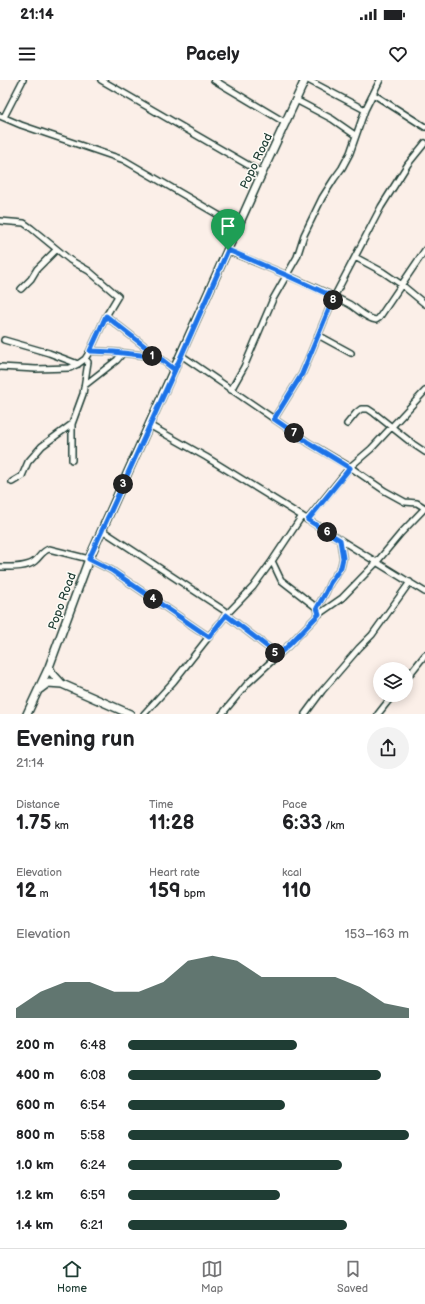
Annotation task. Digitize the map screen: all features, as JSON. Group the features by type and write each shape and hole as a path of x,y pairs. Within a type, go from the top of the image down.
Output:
{"main road":[{"name":"Popo Road","path":"27,714 49,667 89,559 262,173 306,80"},
{"path":"49,667 52,673 62,684"},
{"path":"39,689 48,683 62,684 130,714"}],"street":[{"path":"23,80 2,116 21,125 124,160 239,226"},
{"path":"101,80 262,173"},
{"path":"214,80 286,123"},
{"path":"306,80 365,110"},
{"path":"231,390 244,367 273,299 297,257 304,235 322,198 350,153 355,135 365,110 380,80"},
{"path":"372,94 425,128"},
{"path":"296,100 332,119 355,135"},
{"path":"274,419 302,374 334,297 381,207 408,164 425,143"},
{"path":"0,221 24,223 32,228 56,250 89,271 117,294 118,298 106,316 90,351 85,359 78,364 70,368 36,369 0,367"},
{"path":"21,289 31,279 37,269 56,250"},
{"path":"228,250 334,297 350,305 368,317 376,320 379,318 425,250"},
{"path":"355,257 383,272 425,304"},
{"path":"106,316 175,370"},
{"path":"318,335 351,353"},
{"path":"4,340 49,353 78,364"},
{"path":"90,351 158,357"},
{"path":"85,385 117,360 122,353"},
{"path":"181,355 309,443 395,497 405,502 417,503 425,508 401,533 376,563 342,598 319,614 289,645 248,682 222,714"},
{"path":"72,460 72,424 85,385 88,362 85,359"},
{"path":"308,520 350,468 371,449 425,391"},
{"path":"347,424 361,409 368,409 425,452"},
{"path":"12,482 22,476 28,462 42,446 72,424"},
{"path":"149,425 206,457 425,592"},
{"path":"144,714 174,681 227,614 253,587 302,516"},
{"path":"102,530 227,614 278,655"},
{"path":"317,608 330,583 341,567 343,558 340,540"},
{"path":"0,567 28,565 34,562 44,550 49,549 89,559 111,570 209,637"},
{"path":"272,561 281,580 317,608 319,614"},
{"path":"305,714 322,691 372,635 410,582"},
{"path":"413,670 425,655"},
{"path":"378,714 387,702"}],"route":[{"path":"228,250 175,370 158,357 90,351 96,336 106,316 175,370 89,559 111,570 209,637 226,615 278,655 319,614 317,608 330,583 341,567 343,558 340,540 308,520 350,468 309,443 274,419 302,374 334,297 228,250"}]}
